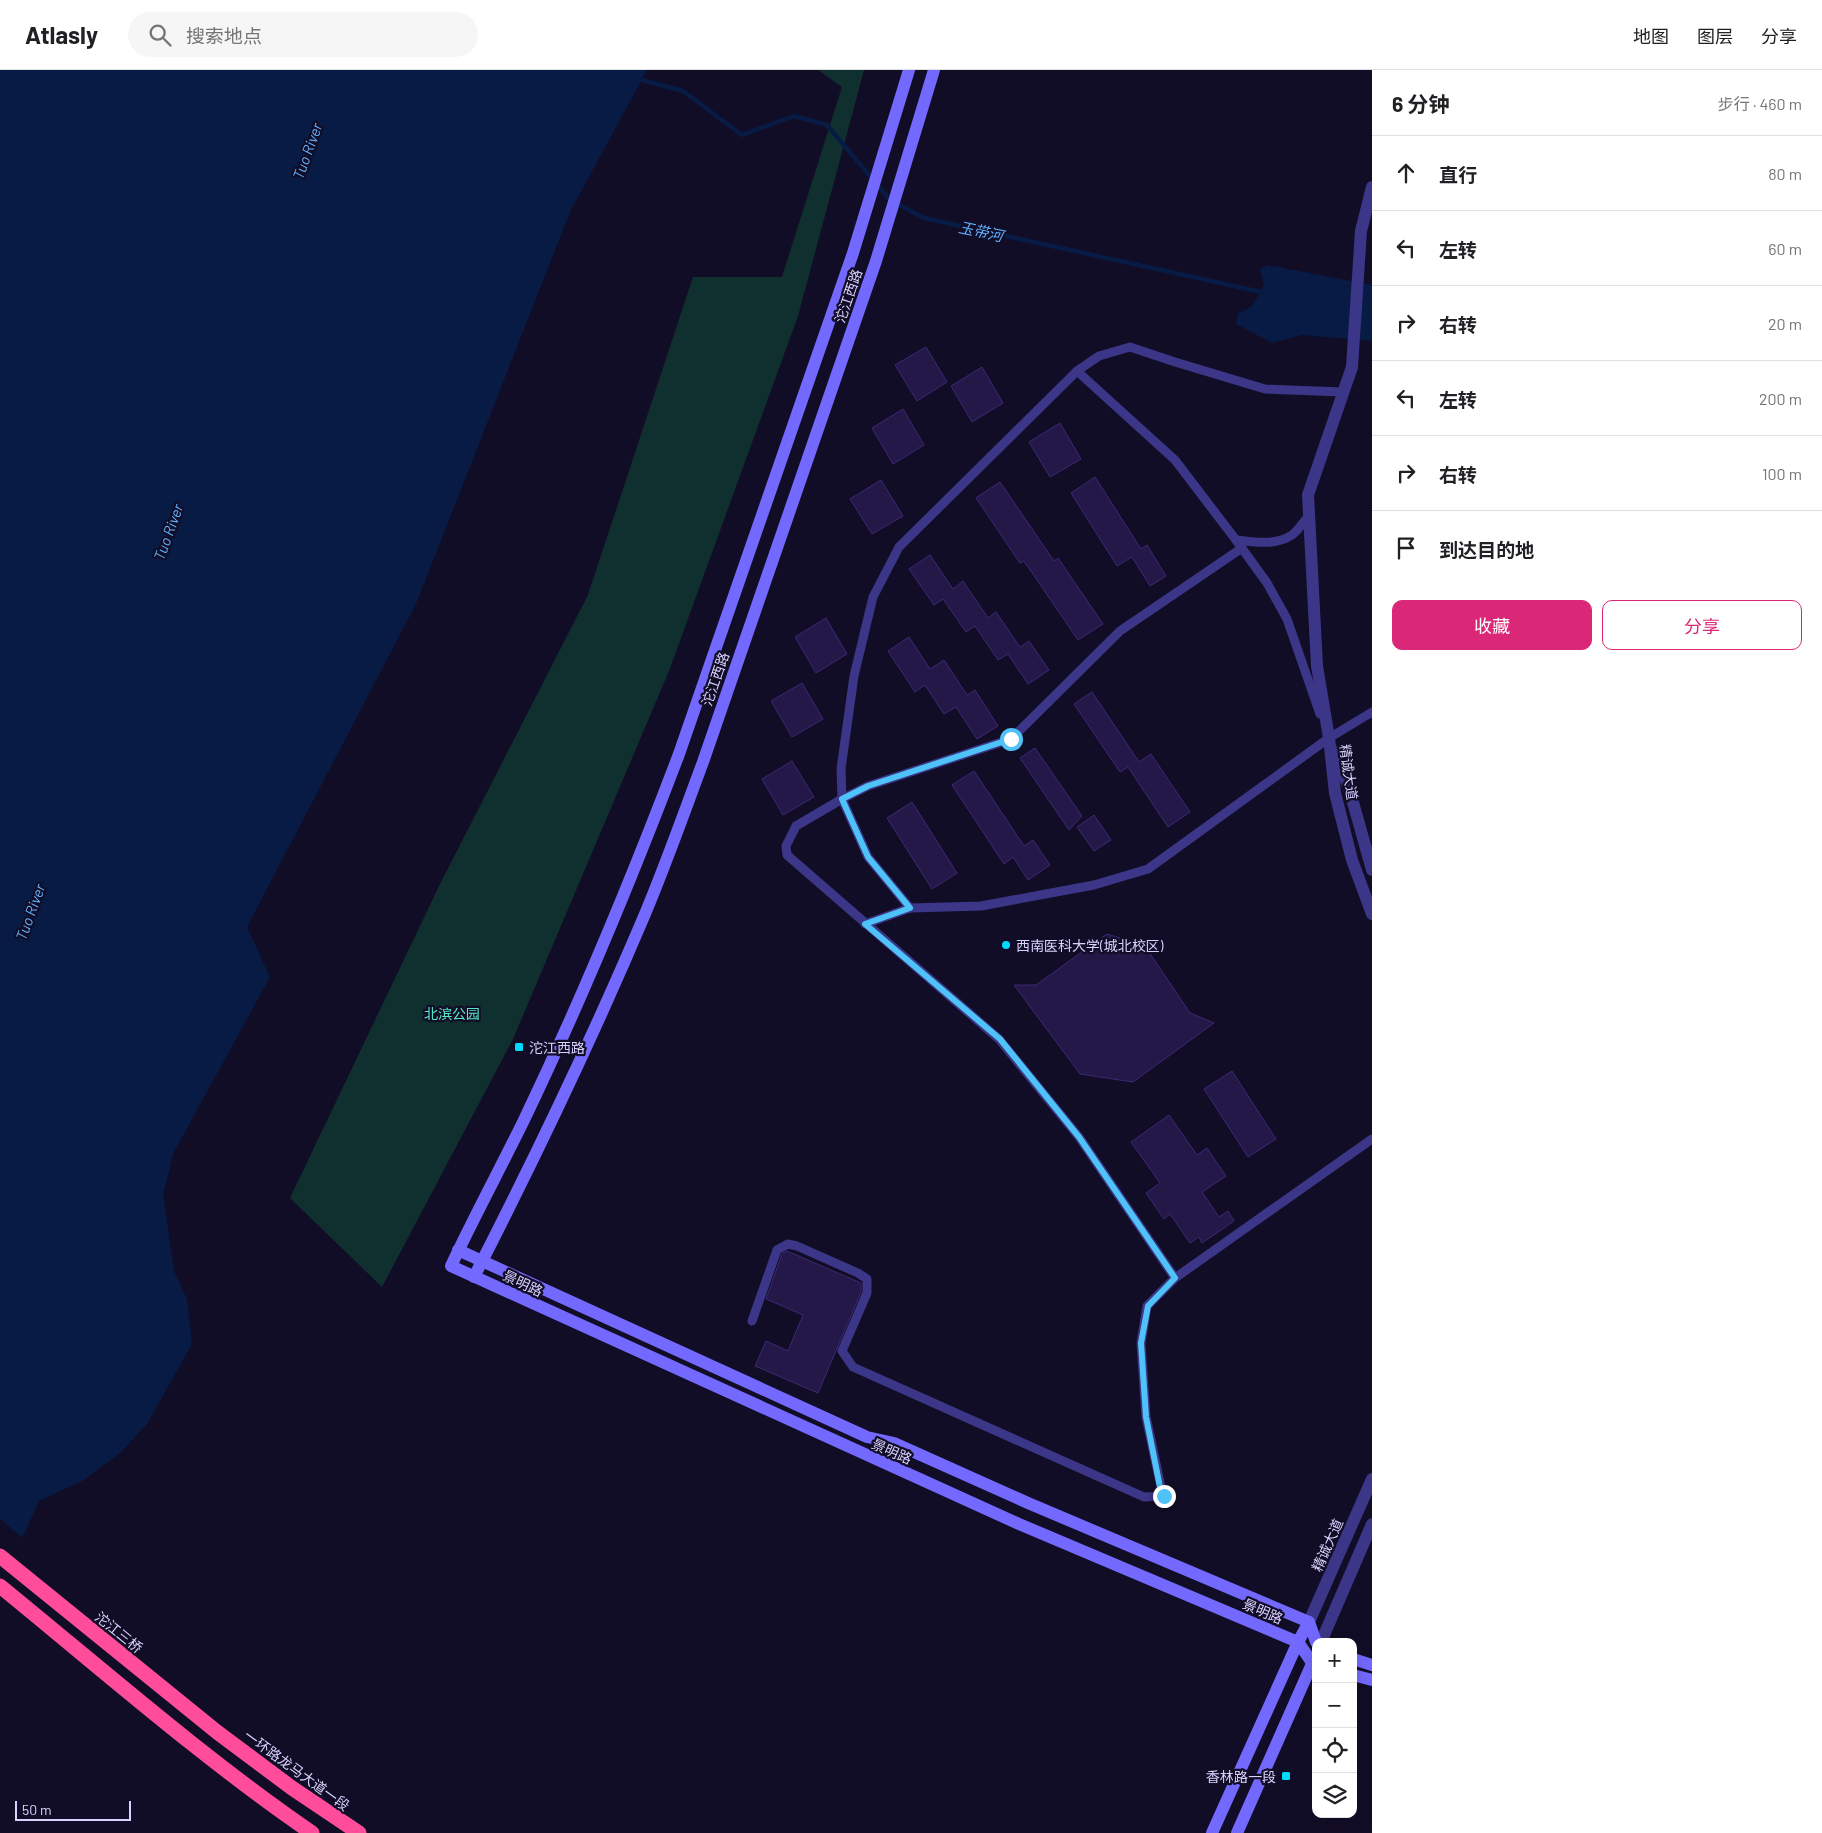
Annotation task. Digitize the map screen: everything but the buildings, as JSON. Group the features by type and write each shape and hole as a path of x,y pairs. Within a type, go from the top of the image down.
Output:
{"highway":[{"name":"沱江三桥","path":"0,1556 216,1732"},
{"path":"0,1586 202,1751 312,1833"},
{"name":"一环路龙马大道一段","path":"216,1732 292,1788 356,1831"}],"main road":[{"name":"沱江西路","path":"451,1266 524,1120 620,902 654,818 853,252 909,70"},
{"name":"沱江西路","path":"474,1277 546,1132 645,914 703,762 876,261 934,70"},
{"name":"景明路","path":"458,1250 867,1437 894,1443 1028,1503 1309,1622"},
{"name":"景明路","path":"451,1266 1019,1524 1298,1642"},
{"path":"1309,1622 1315,1638"},
{"path":"1212,1833 1298,1642 1309,1622"},
{"path":"1298,1642 1312,1658"},
{"path":"1357,1661 1372,1665"},
{"path":"1237,1833 1312,1668"},
{"path":"1357,1676 1372,1680"}],"street":[{"path":"1329,738 1317,666 1308,495 1352,367 1361,231 1372,187"},
{"name":"精诚大道","path":"1329,738 1349,788 1372,870"},
{"name":"精诚大道","path":"1329,738 1334,793 1352,860 1372,914"},
{"name":"精诚大道","path":"1309,1622 1372,1480"},
{"path":"1323,1638 1372,1524"}],"lane":[{"path":"910,908 868,857 842,799 841,769 854,676 873,597 898,547 1077,371 1098,356 1130,347 1265,389 1343,392"},
{"path":"1077,371 1175,460 1267,583 1287,619 1329,738"},
{"path":"1175,1278 1079,1137 1000,1039 787,855 786,846 796,826 868,786 1011,739 1120,631 1239,544 1279,541 1294,534 1308,517"},
{"path":"865,924 910,908 981,906 1094,885 1148,870 1329,738 1372,712"},
{"path":"752,1321 777,1250 788,1244 797,1246 858,1273 867,1279 867,1293 842,1351 853,1366 1144,1497 1164,1496 1160,1487 1146,1417 1141,1343 1148,1306 1175,1278 1372,1139"}],"green space":[{"name":"北滨公园","path":"818,70 864,70 798,316 669,671 513,1039 382,1287 290,1198 441,882 588,595 693,277 782,277 842,87"}],"water":[{"name":"Tuo River","path":"0,70 647,70 570,212 416,604 247,927 270,977 174,1152 163,1194 174,1271 187,1299 192,1344 147,1424 120,1453 84,1480 39,1501 0,1588"},
{"path":"1267,265 1372,285 1372,341 1302,335 1272,343 1236,324 1238,314 1252,306 1264,285 1260,270"}],"pier":[{"path":"0,1519 24,1539 0,1590"}],"waterway":[{"name":"玉带河","path":"642,80 683,91 742,135 794,116 827,125 890,200 924,218 1266,293"}],"place":[{"name":"西南医科大学(城北校区)","path":"1006,945"},
{"name":"沱江西路","path":"519,1047"},
{"name":"香林路一段","path":"1286,1776"}],"route":[{"path":"1011,739 868,786 842,799 868,857 910,908 865,924 1000,1039 1079,1137 1175,1278 1148,1306 1141,1343 1146,1417 1160,1487 1164,1496"}]}
